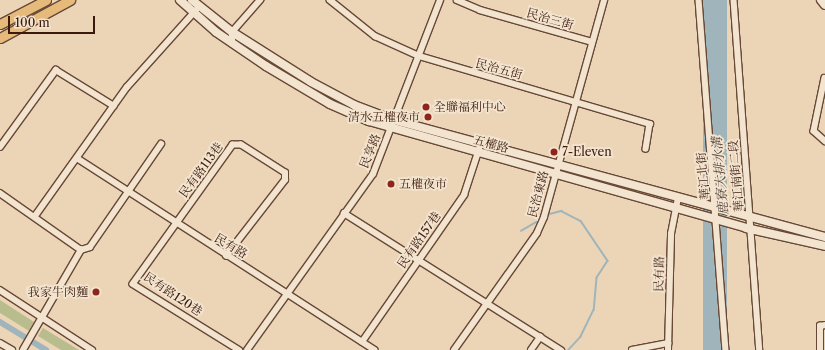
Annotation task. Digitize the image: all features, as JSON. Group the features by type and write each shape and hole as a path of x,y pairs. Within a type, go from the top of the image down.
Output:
{"main road":[{"path":"0,24 46,0"},
{"path":"0,38 70,0"}],"street":[{"name":"五權路","path":"180,0 311,82 392,124 480,143 718,210 825,237"},
{"name":"五權路","path":"192,0 196,10 232,44 330,104 478,153 554,173 749,229 825,246"},
{"path":"232,44 232,32 260,0"},
{"name":"民治五街","path":"330,0 375,36 419,56 650,124 646,149"},
{"name":"民享路","path":"287,293 373,174 440,0"},
{"name":"民治三街","path":"457,0 480,10 592,42"},
{"name":"民治東路","path":"454,350 537,233 604,0"},
{"name":"華江北街","path":"699,0 718,210 726,350"},
{"name":"華江南街二段","path":"734,0 748,218 760,350"},
{"path":"821,0 825,5"},
{"path":"35,216 114,106 154,54 196,10"},
{"path":"0,147 56,70 114,106"},
{"path":"825,78 814,132 825,140"},
{"name":"民有路157巷","path":"362,342 464,195 480,143"},
{"path":"24,349 81,250 90,247 161,144"},
{"name":"民有路113巷","path":"176,223 233,145 241,145 285,174 285,180 226,256"},
{"name":"民有路","path":"77,158 226,256 287,293 375,350"},
{"path":"0,193 35,216 81,250"},
{"name":"民有路","path":"668,350 671,234 678,198"},
{"path":"344,213 561,350"},
{"name":"民有路120巷","path":"176,223 133,284 239,350"},
{"path":"0,290 92,350"},
{"path":"247,350 287,293"},
{"path":"820,350 820,326 825,324"},
{"path":"531,350 540,337"},
{"path":"0,343 12,350"},
{"path":"632,350 668,343"}],"green space":[{"path":"0,300 34,322 29,331 0,313"},
{"path":"43,328 79,350 61,350 38,336"}],"water":[{"name":"鹿寮大排水溝","path":"703,0 727,0 727,350 703,350"}],"waterway":[{"path":"546,215 561,211 581,221 608,261 597,278 594,310 581,337 569,350"},
{"path":"521,231 540,220"},
{"path":"0,322 46,350"}],"place":[{"name":"全聯福利中心","path":"426,107"},
{"name":"清水五權夜市","path":"428,117"},
{"name":"7-Eleven","path":"554,152"},
{"name":"五權夜市","path":"391,184"},
{"name":"我家牛肉麵","path":"96,292"}]}
